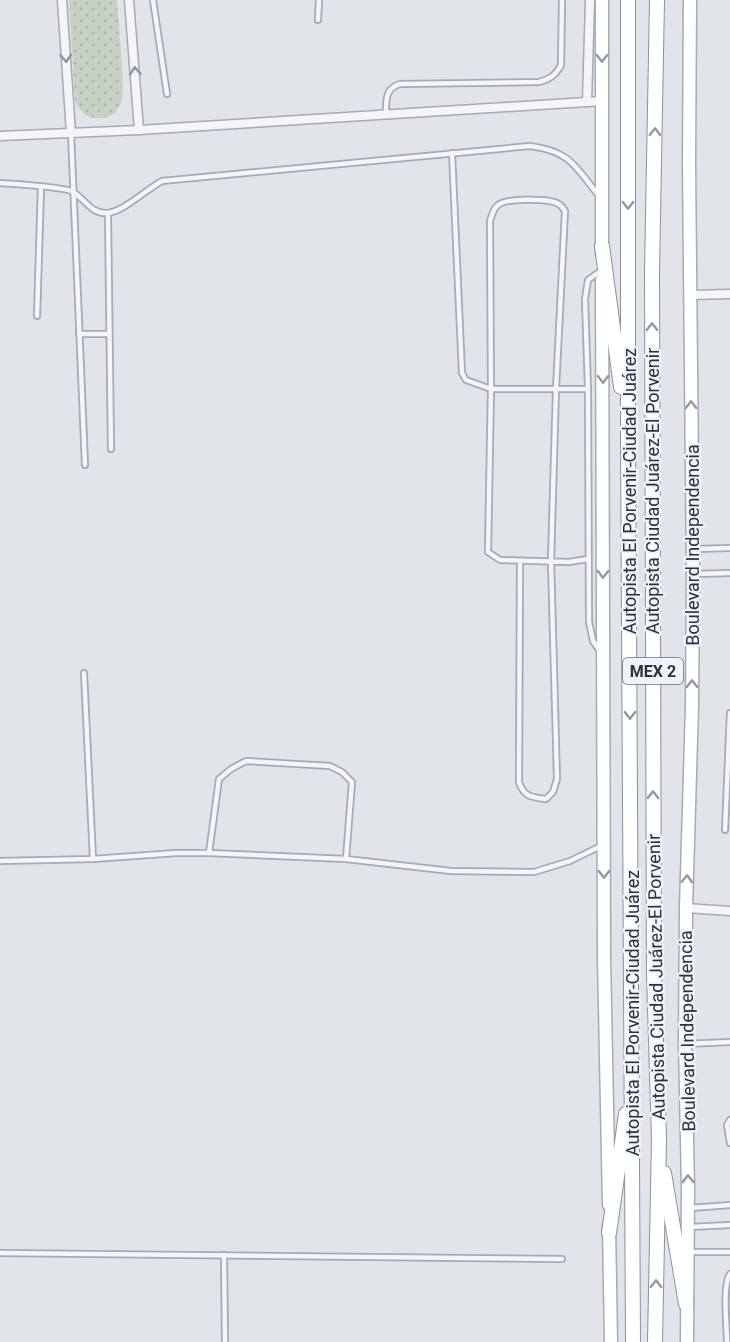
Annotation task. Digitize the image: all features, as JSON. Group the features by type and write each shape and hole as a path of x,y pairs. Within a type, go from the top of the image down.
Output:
{"highway":[{"name":"Autopista El Porvenir-Ciudad Juárez","path":"628,0 633,1342"},
{"name":"Autopista Ciudad Juárez-El Porvenir","path":"656,1342 659,1139 654,974 652,331 657,0"},
{"path":"602,246 628,439"},
{"path":"609,1233 633,1064"},
{"path":"659,1139 686,1304"}],"main road":[{"path":"602,0 603,845 611,1342"},
{"name":"Boulevard Independencia","path":"687,1342 686,908 693,574 689,163 690,0"}],"street":[{"path":"62,0 71,133"},
{"path":"129,0 139,130"},
{"path":"587,102 590,0"},
{"path":"0,136 139,130 602,101"},
{"path":"691,295 730,294"},
{"path":"686,908 730,911"}],"lane":[{"path":"153,0 167,94"},
{"path":"318,0 318,20"},
{"path":"386,115 386,97 389,90 400,84 539,82 549,79 558,72 561,65 562,0"},
{"path":"71,133 85,465"},
{"path":"0,183 72,190 96,212 108,214 119,210 162,181 530,146 551,149 571,161 602,200"},
{"path":"452,153 462,373 466,380 490,388 588,389"},
{"path":"37,316 41,187"},
{"path":"520,561 519,782 528,797 546,799 554,792 557,779 552,561 556,389 565,211 561,205 553,201 524,200 506,201 498,205 490,221 488,552 501,560 552,561 588,559"},
{"path":"108,214 111,449"},
{"path":"602,270 593,275 586,287 590,631 602,656"},
{"path":"79,334 109,334"},
{"path":"588,476 603,476"},
{"path":"692,549 730,548"},
{"path":"693,574 730,573"},
{"path":"84,673 93,860"},
{"path":"725,830 730,713"},
{"path":"209,853 219,779 246,761 330,766 342,772 352,782 346,859"},
{"path":"0,861 93,860 176,853 209,853 346,859 451,871 534,872 570,861 603,845"},
{"path":"685,1044 730,1042"},
{"path":"730,1120 727,1125 730,1143"},
{"path":"688,1208 730,1205"},
{"path":"687,1227 730,1225"},
{"path":"687,1251 730,1252"},
{"path":"0,1253 562,1258"},
{"path":"224,1255 225,1342"},
{"path":"727,1342 726,1290 727,1278 730,1274"}],"green space":[{"path":"69,0 117,0 122,96 117,110 107,117 88,116 75,102"}]}
